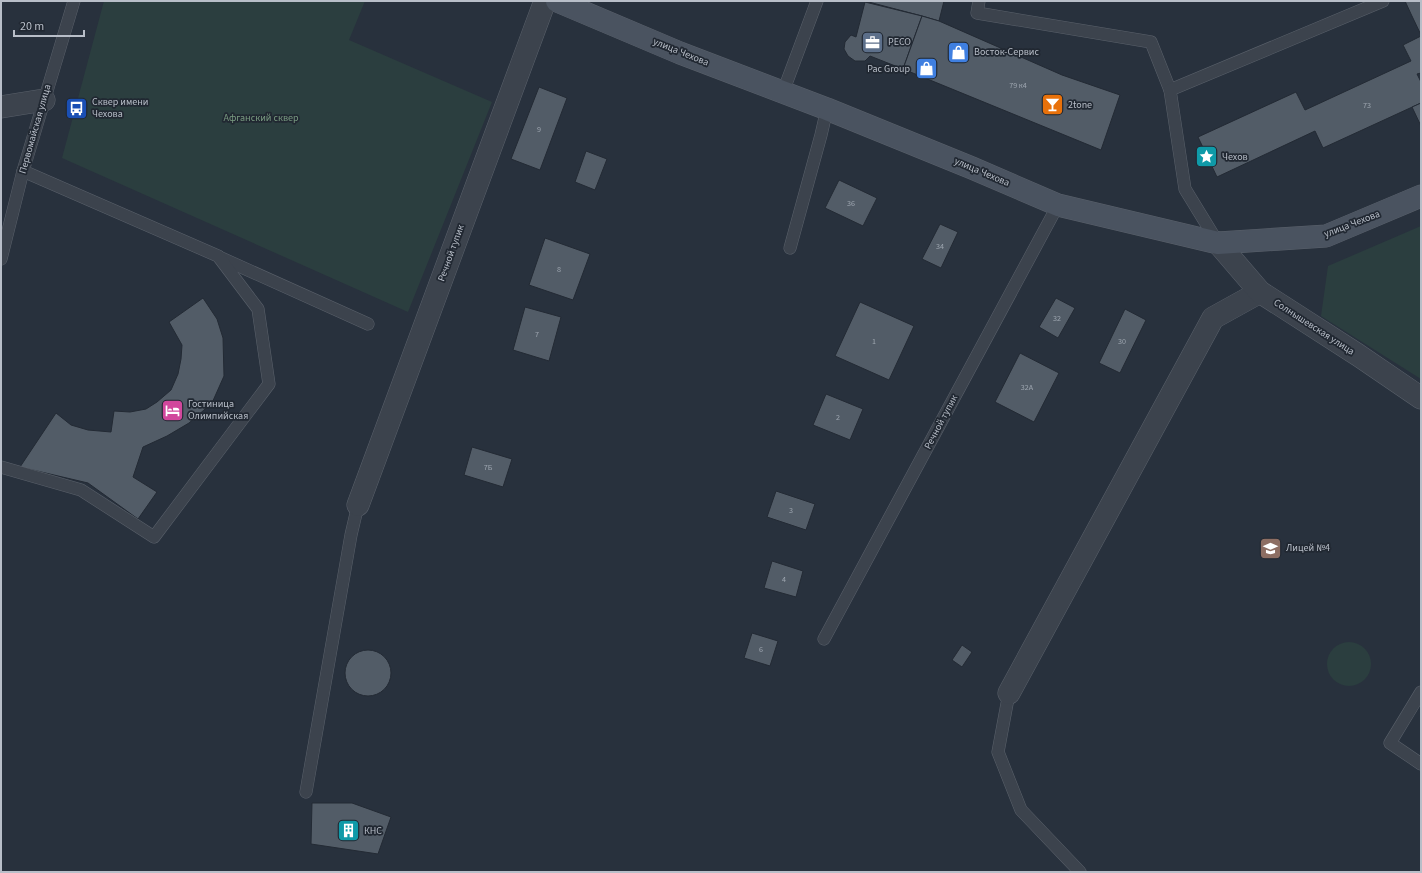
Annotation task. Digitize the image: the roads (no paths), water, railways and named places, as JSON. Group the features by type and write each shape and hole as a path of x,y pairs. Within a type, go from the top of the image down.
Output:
{"main road":[{"name":"улица Чехова","path":"557,1 680,53 827,109 972,168 1058,205 1218,243 1326,236 1421,196"}],"street":[{"name":"Речной тупик","path":"358,505 545,1"},
{"path":"1,107 44,100"},
{"name":"Солнышевская улица","path":"1218,243 1260,292 1358,355 1421,398"},
{"path":"1009,693 1213,318 1260,292"}],"lane":[{"name":"Первомайская улица","path":"1,259 5,225 23,171 74,1"},
{"path":"783,92 817,1"},
{"path":"979,1 977,13 1152,42 1170,90 1185,189 1218,243"},
{"path":"1170,90 1383,1"},
{"path":"790,248 827,109"},
{"path":"23,171 218,256 368,324"},
{"name":"Речной тупик","path":"824,639 1058,205"},
{"path":"1,467 81,490 154,537 268,384 258,309 218,256"},
{"path":"306,792 351,536 358,505"},
{"path":"1421,692 1390,743 1421,764"},
{"path":"1009,693 998,752 1021,810 1080,872"}],"place":[{"name":"РЕСО","path":"872,42"},
{"name":"Восток-Сервис","path":"959,52"},
{"name":"Pac Group","path":"926,69"},
{"name":"2tone","path":"1053,105"},
{"name":"Сквер имени Чехова","path":"76,108"},
{"name":"Чехов","path":"1207,157"},
{"name":"Гостиница Олимпийская","path":"172,410"},
{"name":"Лицей №4","path":"1271,548"},
{"name":"КНС","path":"349,831"}],"park label":[{"name":"Афганский сквер","path":"261,118"}]}
